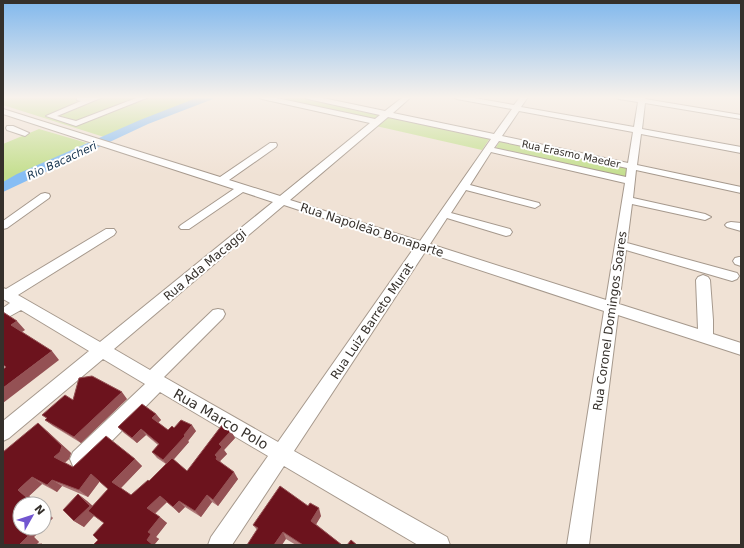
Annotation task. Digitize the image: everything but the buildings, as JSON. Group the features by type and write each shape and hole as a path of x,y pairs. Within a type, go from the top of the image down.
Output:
{"street":[{"name":"Rua Napoleão Bonaparte","path":"39,123 741,349"},
{"name":"Rua Ada Macaggi","path":"3,432 376,123"},
{"name":"Rua Erasmo Maeder","path":"418,123 493,143 632,167 741,190"},
{"name":"Rua Luiz Barreto Murat","path":"220,545 507,123"},
{"path":"602,123 637,131 741,150"},
{"name":"Rua Coronel Domingos Soares","path":"578,545 638,123"},
{"path":"38,128 47,125"},
{"path":"10,128 25,133"},
{"path":"493,143 630,181"},
{"path":"222,181 273,145"},
{"path":"463,186 535,205"},
{"path":"185,227 243,188"},
{"path":"3,226 44,196"},
{"path":"628,200 705,217"},
{"path":"444,214 506,232"},
{"path":"5,294 110,232"},
{"path":"621,245 732,276"},
{"path":"703,280 706,320 705,338"},
{"name":"Rua Marco Polo","path":"5,294 439,545"},
{"path":"3,315 21,304"},
{"path":"80,459 218,314"}],"green space":[{"path":"58,123 140,123 104,137"},
{"path":"380,123 418,123 490,138 482,150 376,126"},
{"path":"39,129 87,143 18,176 3,188 3,144"},
{"path":"500,141 628,168 627,178 495,149"}],"waterway":[{"name":"Rio Bacacheri","path":"3,188 22,177 143,123"}]}
